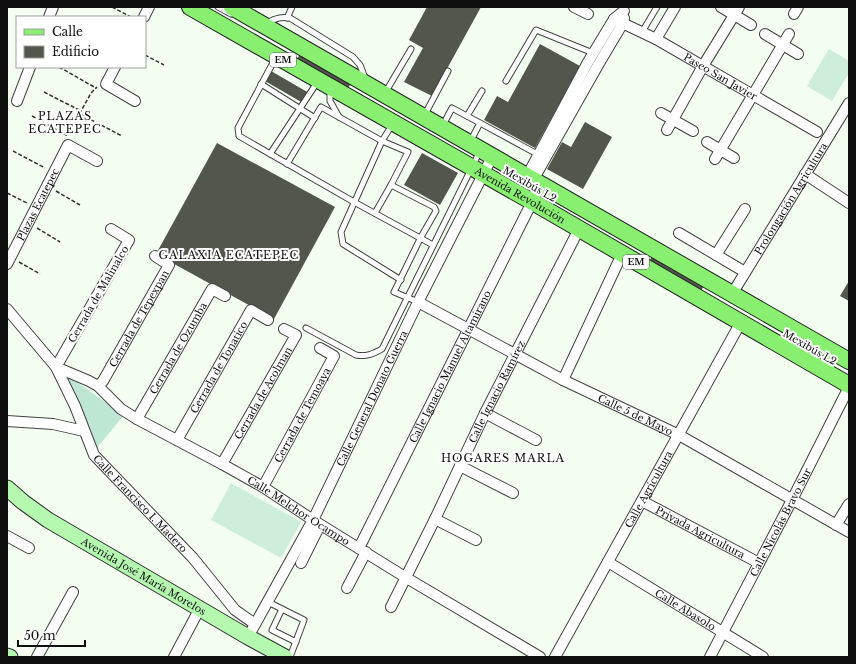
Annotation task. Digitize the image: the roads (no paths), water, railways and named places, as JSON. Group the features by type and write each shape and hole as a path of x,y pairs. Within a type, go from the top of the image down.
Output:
{"main road":[{"name":"Avenida Revolución","path":"190,7 324,83 534,187 732,294 849,362"},
{"name":"Avenida Revolución","path":"235,13 263,24 441,127 480,160 534,187 579,229 849,386"},
{"name":"Avenida José María Morelos","path":"7,488 48,520 200,608 251,631 285,657"}],"street":[{"path":"144,16 149,7"},
{"path":"574,7 588,14"},
{"path":"656,39 675,7"},
{"path":"721,7 736,11 751,25"},
{"path":"534,187 539,155 624,9"},
{"path":"667,130 736,11"},
{"path":"534,187 586,75 593,53 618,21"},
{"name":"Paseo San Javier","path":"618,21 656,39 817,132"},
{"path":"765,34 798,54"},
{"path":"715,159 789,34"},
{"path":"17,101 30,68"},
{"path":"114,68 101,86 135,101"},
{"name":"Prolongación Agricultura","path":"732,294 849,103"},
{"path":"661,113 693,132"},
{"name":"Plazas Ecatepec","path":"9,261 54,172 68,140 97,161"},
{"path":"707,142 734,158"},
{"name":"Calle General Donato Guerra","path":"251,631 317,522 418,302 480,160"},
{"path":"805,174 849,203"},
{"name":"Calle Ignacio Manuel Altamirano","path":"347,588 362,550 469,328 534,187"},
{"path":"716,255 744,209"},
{"name":"Cerrada de Malinalco","path":"56,368 129,240 111,229"},
{"name":"Calle Ignacio Ramírez","path":"391,607 435,519 485,413 579,229"},
{"path":"679,233 745,272"},
{"path":"562,380 622,254"},
{"name":"Cerrada de Tepexpan","path":"98,386 103,381 169,265 155,256"},
{"name":"Cerrada de Ozumba","path":"137,419 212,289 225,296"},
{"name":"Calle 5 de Mayo","path":"418,302 469,328 562,380 679,435 849,532"},
{"name":"Calle Francisco I. Madero","path":"7,309 56,368 75,406 94,455 193,558 251,631"},
{"name":"Cerrada de Tonatico","path":"177,440 251,310 268,320"},
{"name":"Calle Agricultura","path":"556,657 741,322"},
{"name":"Cerrada de Acolman","path":"222,464 296,335 284,329"},
{"name":"Cerrada de Temoaya","path":"263,487 334,356 320,348"},
{"name":"Calle Melchor Ocampo","path":"56,368 98,386 121,409 137,419 263,487 405,577 540,657"},
{"name":"Calle Nicolás Bravo Sur","path":"710,657 792,500 849,386"},
{"path":"485,413 536,440"},
{"path":"7,421 53,424 84,431"},
{"path":"460,466 513,493"},
{"name":"Privada Agricultura","path":"642,501 759,563"},
{"path":"836,525 849,504"},
{"path":"435,519 476,540"},
{"path":"301,563 317,522"},
{"path":"7,536 29,548"},
{"name":"Calle Abasolo","path":"608,562 763,657"},
{"path":"37,657 73,592"},
{"path":"174,657 200,608"}],"lane":[{"path":"201,7 395,119 382,141 340,232 343,244 401,280"},
{"path":"218,7 235,13"},
{"path":"287,18 292,7"},
{"path":"642,32 657,7"},
{"path":"263,24 278,18 290,18 354,57 360,65 368,85"},
{"path":"506,81 536,30 593,53"},
{"path":"385,94 411,49"},
{"path":"276,56 238,128 239,136 354,202 421,237 433,245"},
{"path":"308,57 480,160"},
{"path":"424,117 448,71"},
{"path":"270,154 300,108 324,83 330,101 340,118"},
{"path":"261,84 316,118"},
{"path":"467,116 482,91"},
{"path":"287,164 316,118 321,107 382,141 408,152 391,186 375,213"},
{"path":"441,127 452,108 539,155"},
{"path":"306,328 356,355 363,357 382,349 433,245 480,160 480,123"},
{"path":"391,186 434,207 436,211 421,237 394,292 418,302"},
{"name":"Mexibús L2","path":"534,187 849,366"},
{"name":"Mexibús L2","path":"534,187 849,379"},
{"path":"268,602 304,620 290,657"},
{"path":"282,609 272,630 296,642"}],"district":[{"name":"PLAZAS ECATEPEC","path":"65,122"},
{"name":"GALAXIA ECATEPEC","path":"229,255"},
{"name":"HOGARES MARLA","path":"503,458"}]}
